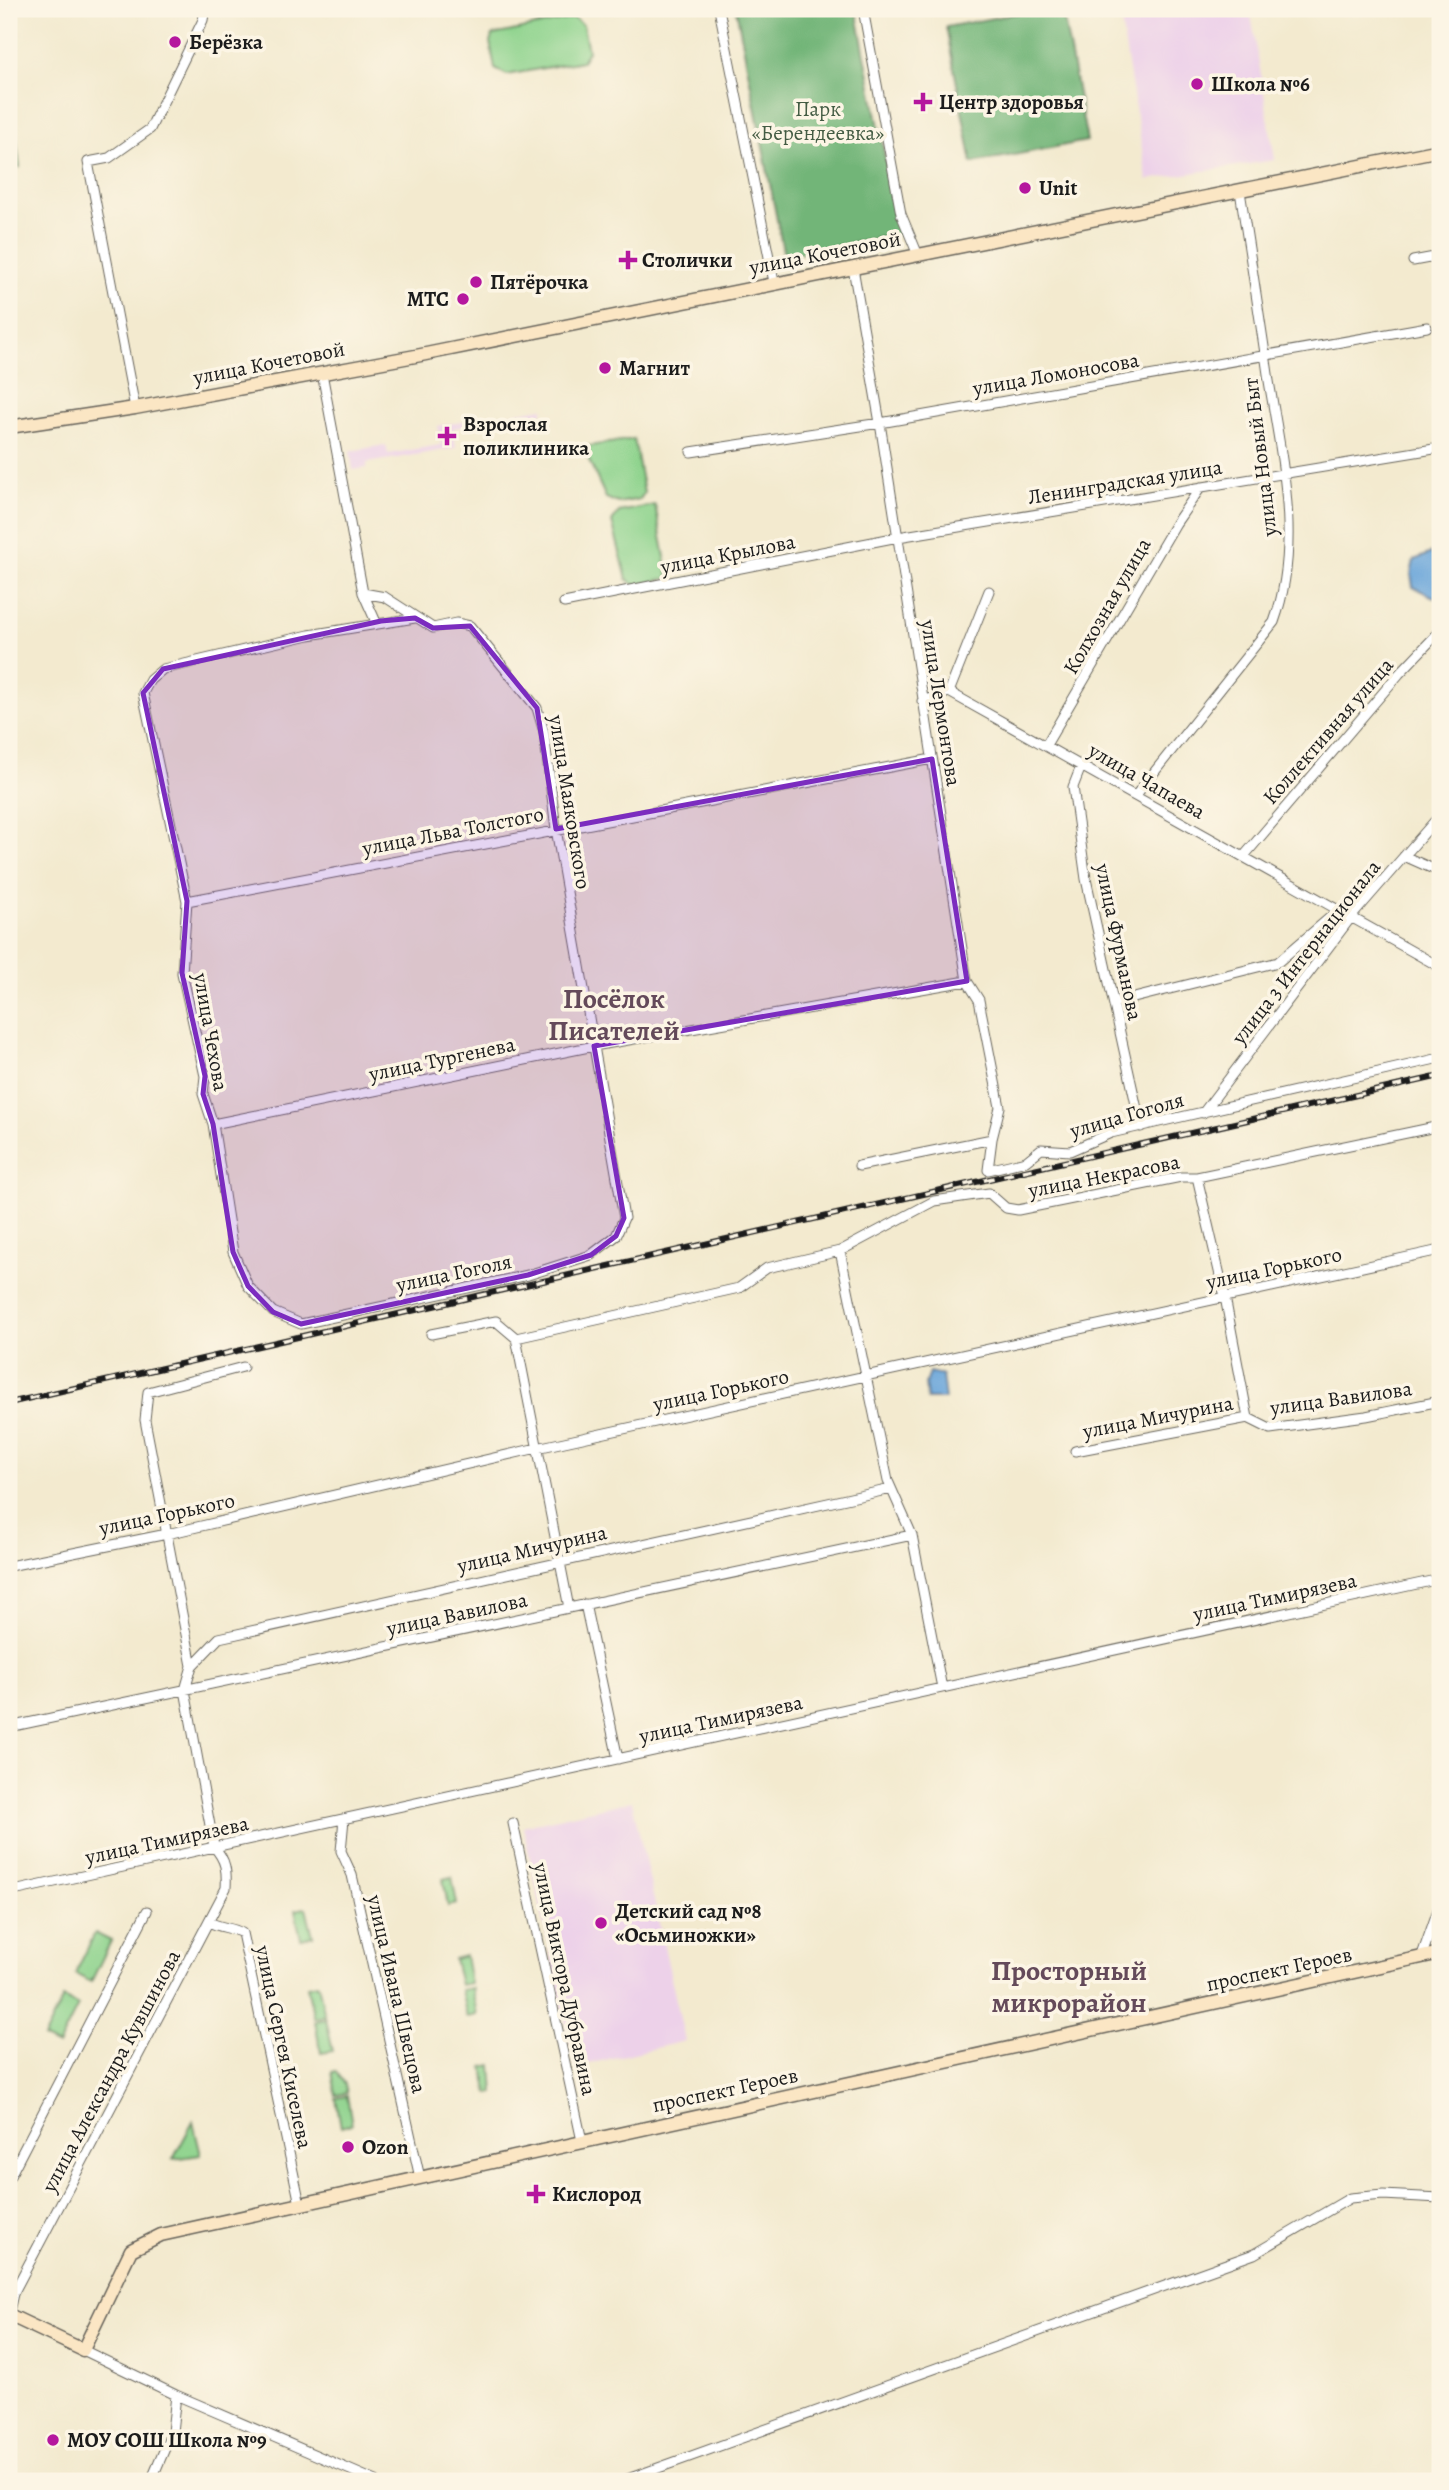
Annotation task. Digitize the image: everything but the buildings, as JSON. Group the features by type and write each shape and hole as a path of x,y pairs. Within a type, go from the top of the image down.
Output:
{"street":[{"path":"135,408 88,162 109,158 150,129 203,20 205,9"},
{"path":"719,9 774,282"},
{"path":"863,9 901,214 918,255"},
{"name":"улица Кочетовой","path":"9,427 135,408 322,373 1440,150"},
{"name":"улица Новый Быт","path":"1136,795 1274,622 1285,592 1289,553 1284,474 1240,191"},
{"path":"1413,261 1440,256"},
{"name":"улица Лермонтова","path":"853,268 880,423 967,981 979,1000 1000,1107 992,1139"},
{"name":"улица Ломоносова","path":"691,452 880,423 1427,327"},
{"path":"322,373 363,593 376,622 415,618"},
{"name":"Ленинградская улица","path":"898,537 1440,448"},
{"name":"Колхозная улица","path":"1046,745 1176,523 1201,487"},
{"name":"улица Крылова","path":"564,603 898,537"},
{"path":"922,701 949,692 989,591"},
{"name":"улица Маяковского","path":"363,593 385,597 433,628 456,623 470,626 537,708 544,732 556,829 624,1218"},
{"name":"улица Чехова","path":"273,1312 248,1286 233,1252 214,1124 203,1094 205,1076 182,973 187,901 143,693 150,680 163,669 376,622"},
{"name":"Коллективная улица","path":"1244,856 1399,674 1440,631"},
{"name":"улица Чапаева","path":"949,692 1082,764 1440,967"},
{"name":"улица Льва Толстого","path":"187,901 932,759"},
{"name":"улица Фурманова","path":"1082,764 1073,787 1086,879 1141,1127"},
{"name":"улица 3 Интернационала","path":"1203,1113 1352,916 1440,815"},
{"path":"1404,856 1440,872"},
{"path":"1114,1003 1278,962 1300,946 1340,909"},
{"name":"улица Тургенева","path":"214,1124 594,1046 967,981"},
{"name":"улица Гоголя","path":"992,1139 988,1170 1026,1161 1041,1149 1070,1151 1111,1133 1440,1058"},
{"name":"улица Некрасова","path":"516,1338 739,1288 768,1268 840,1251 934,1201 989,1193 1006,1208 1018,1210 1181,1177 1197,1177 1440,1126"},
{"path":"859,1166 992,1139"},
{"path":"1197,1177 1225,1297 1248,1418"},
{"name":"улица Гоголя","path":"273,1312 301,1324 528,1275 591,1255 617,1236 624,1218"},
{"name":"улица Горького","path":"9,1566 167,1534 537,1448 1440,1250"},
{"path":"840,1251 891,1489 912,1535 942,1688"},
{"path":"431,1335 496,1321 516,1338 569,1608"},
{"path":"185,1690 192,1666 145,1420 148,1392 243,1367"},
{"name":"улица Вавилова","path":"1248,1418 1270,1429 1366,1416 1440,1401"},
{"name":"улица Мичурина","path":"1075,1451 1248,1418"},
{"name":"улица Мичурина","path":"192,1666 219,1638 559,1560 891,1489"},
{"name":"улица Вавилова","path":"9,1727 912,1535"},
{"name":"улица Тимирязева","path":"9,1892 1440,1579"},
{"path":"585,1604 618,1759"},
{"name":"улица Александра Кувшинова","path":"9,2313 13,2294 226,1888 227,1872 223,1856 214,1847 185,1690"},
{"name":"улица Ивана Швецова","path":"344,1819 341,1851 352,1875 420,2178"},
{"name":"улица Виктора Дубравина","path":"513,1824 582,2141"},
{"path":"1421,1958 1440,1904"},
{"path":"9,2178 147,1911"},
{"name":"улица Сергея Киселева","path":"209,1922 223,1930 235,1929 242,1933 300,2204"},
{"name":"проспект Героев","path":"83,2350 131,2249 161,2235 1440,1954"},
{"path":"622,2481 1254,2254 1350,2198 1383,2194 1440,2198"},
{"path":"9,2313 176,2395 376,2481"},
{"path":"151,2481 172,2432 176,2395"}],"highlighted area":[{"path":"415,618 433,628 470,626 537,708 556,829 932,759 967,981 594,1046 624,1218 616,1236 591,1255 528,1275 301,1324 273,1312 248,1286 233,1252 213,1124 203,1094 205,1076 182,973 187,901 143,693 163,669 381,621"}],"shaded area":[{"name":"Школа №6","path":"1119,9 1250,9 1275,160 1147,180"},
{"name":"Взрослая поликлиника","path":"543,408 543,413 453,428 456,448 367,463 367,468 353,470 350,451 386,445 388,454 441,445 438,426"},
{"name":"Детский сад №8 «Осьминожки»","path":"632,1801 685,2041 575,2067 523,1826"}],"green space":[{"name":"Парк «Берендеевка»","path":"736,9 856,9 900,234 784,256"},
{"path":"1040,9 1062,9 1087,141 972,163 946,27"},
{"path":"574,18 583,25 588,51 582,61 507,75 495,69 490,42 493,35"},
{"path":"9,119 13,119 20,167 9,168"},
{"path":"634,439 644,493 640,499 618,503 606,498 583,447"},
{"path":"655,505 669,578 635,585 627,579 612,522 619,512"},
{"path":"452,1877 457,1904 448,1906 443,1879"},
{"path":"306,1908 313,1936 301,1939 295,1910"},
{"path":"95,1933 111,1941 91,1982 75,1974"},
{"path":"465,1956 470,1983 460,1985 454,1959"},
{"path":"318,1984 325,2016 314,2018 307,1986"},
{"path":"472,1988 477,2015 467,2017 461,1990"},
{"path":"63,1998 78,2006 58,2046 43,2038"},
{"path":"326,2019 333,2051 321,2053 315,2021"},
{"path":"492,2065 494,2093 489,2094 483,2067"},
{"path":"336,2071 345,2084 347,2093 336,2095 332,2072"},
{"path":"347,2096 352,2124 341,2127 336,2098"},
{"path":"193,2122 201,2155 173,2159"}],"water":[{"path":"1431,553 1440,554 1440,600 1413,587 1411,574 1414,560"},
{"path":"929,1372 942,1375 945,1399 927,1399 925,1384"}],"railway":[{"path":"9,1403 1440,1076"}],"place":[{"name":"Берёзка","path":"175,42"},
{"name":"Школа №6","path":"1197,84"},
{"name":"Центр здоровья","path":"923,102"},
{"name":"Unit","path":"1025,188"},
{"name":"Столички","path":"628,260"},
{"name":"Пятёрочка","path":"476,282"},
{"name":"МТС","path":"463,299"},
{"name":"Магнит","path":"605,368"},
{"name":"Взрослая поликлиника","path":"447,436"},
{"name":"Детский сад №8 «Осьминожки»","path":"601,1923"},
{"name":"Ozon","path":"348,2147"},
{"name":"Кислород","path":"536,2194"},
{"name":"МОУ СОШ Школа №9","path":"53,2440"}],"district":[{"name":"Посёлок Писателей","path":"614,1015"},
{"name":"Просторный микрорайон","path":"1069,1987"}]}
